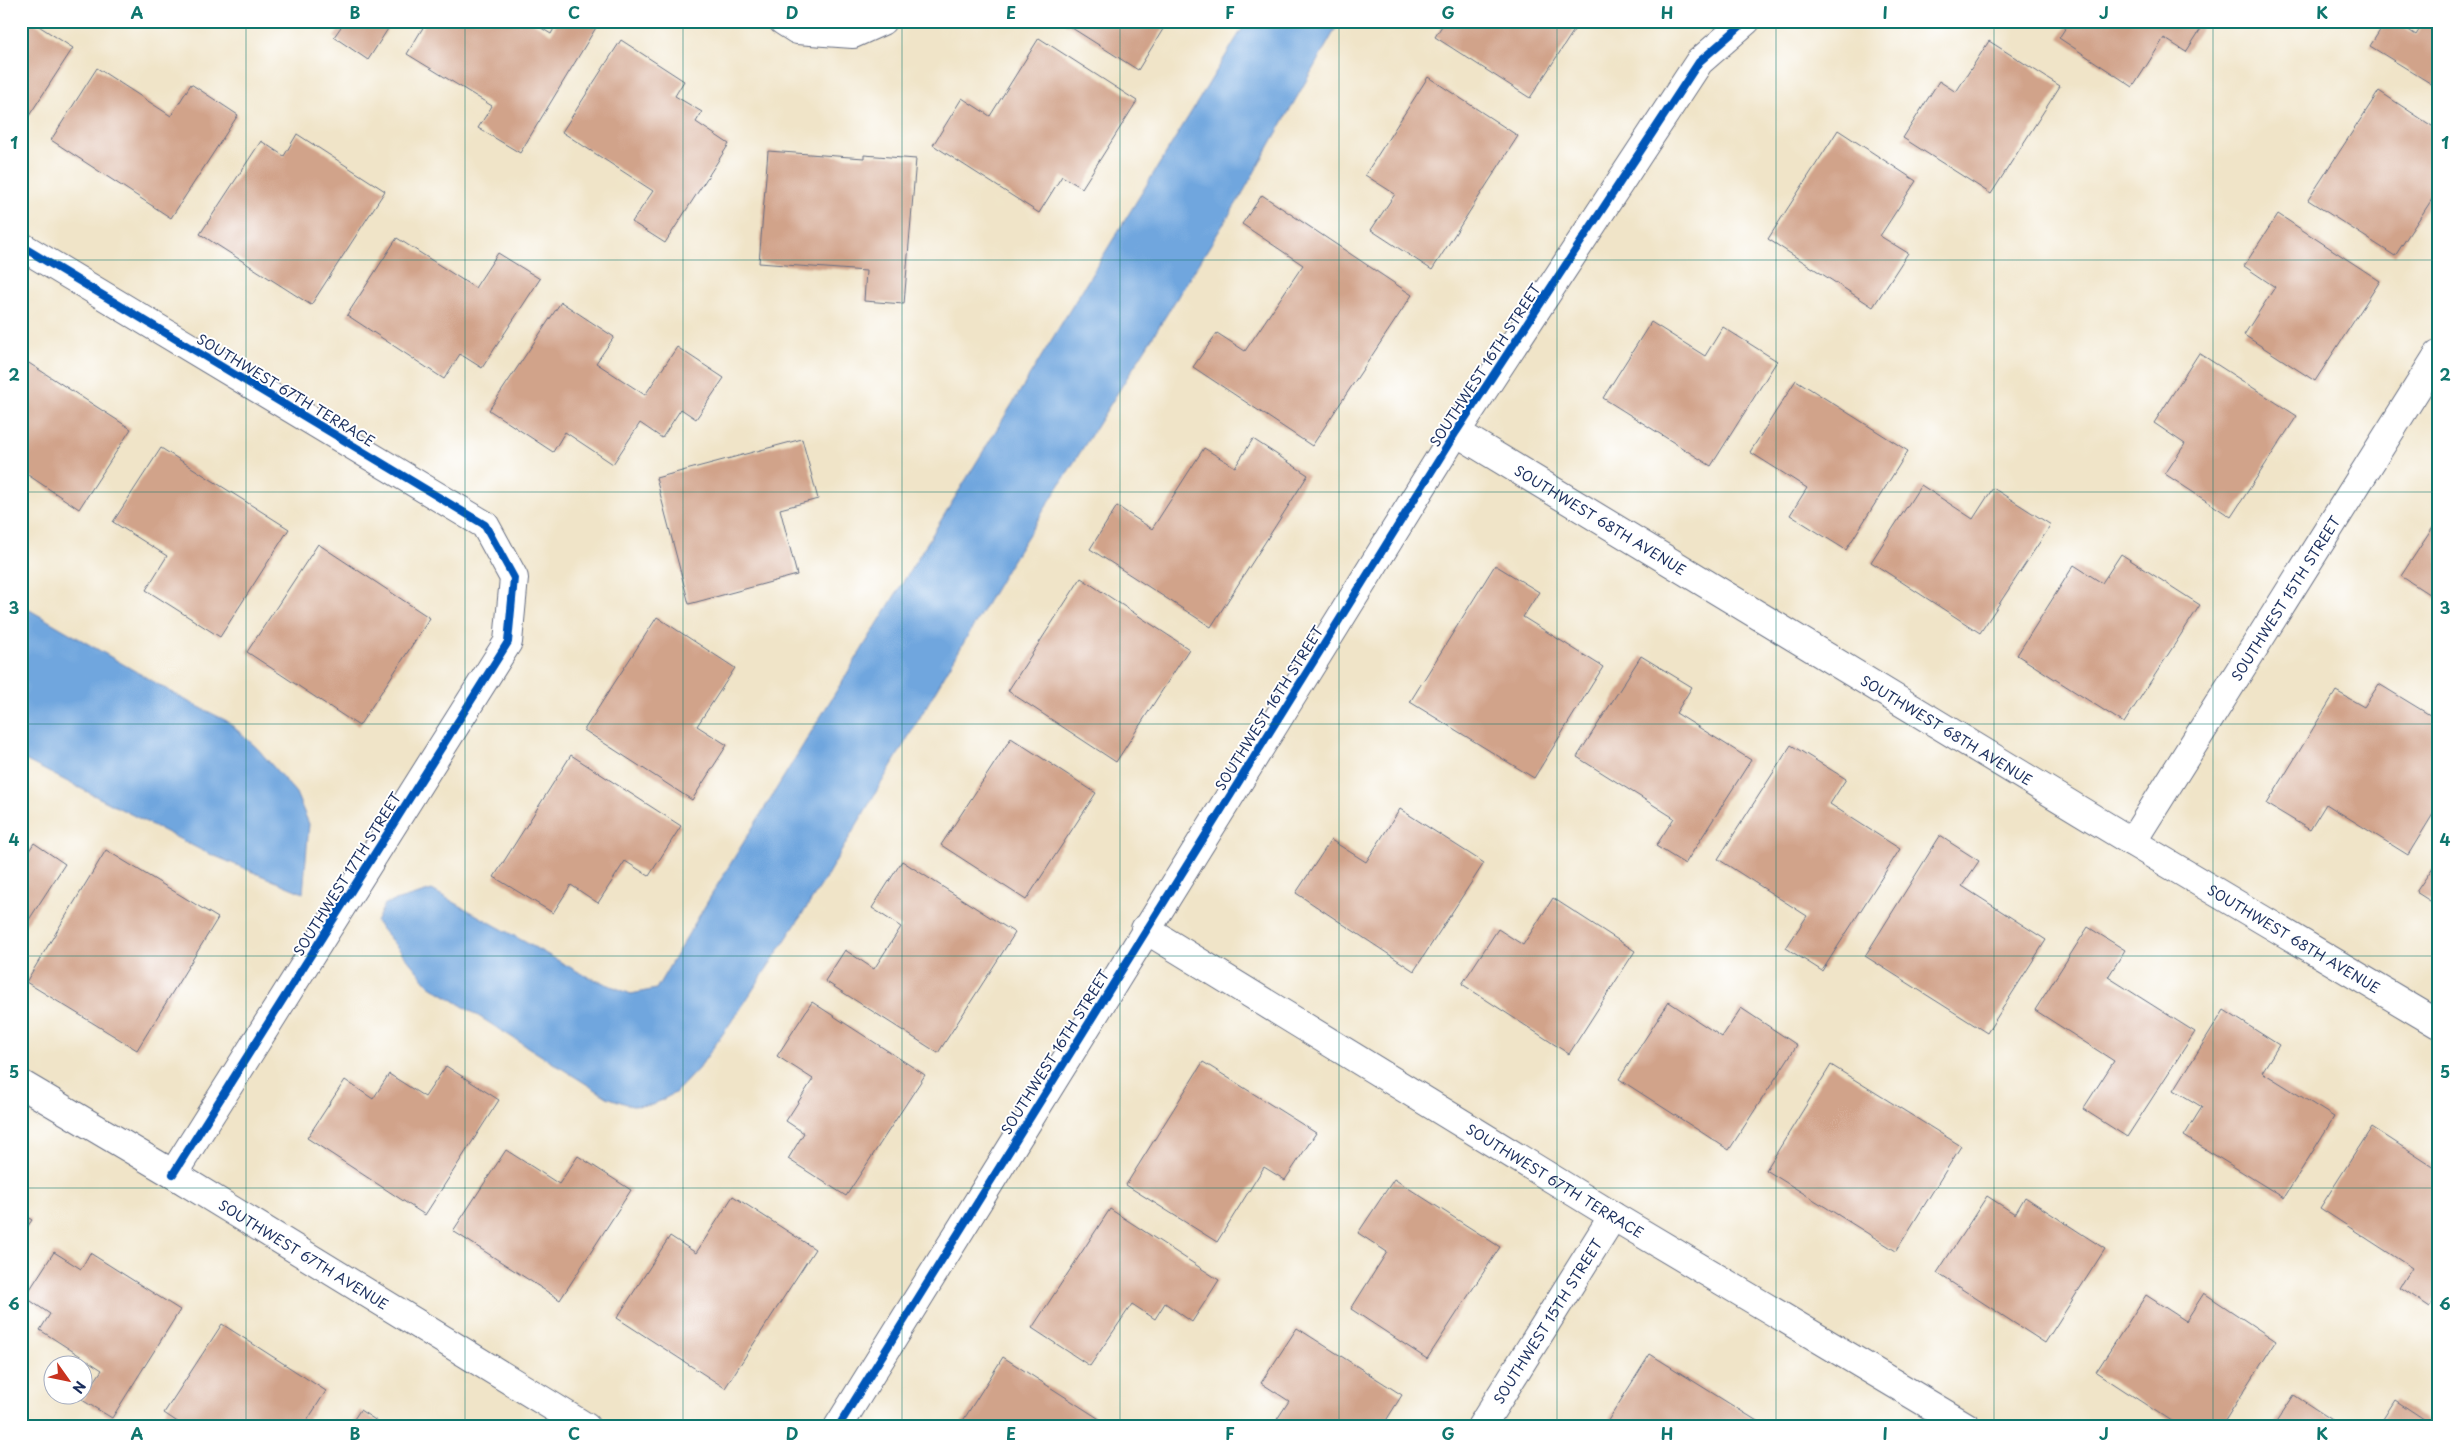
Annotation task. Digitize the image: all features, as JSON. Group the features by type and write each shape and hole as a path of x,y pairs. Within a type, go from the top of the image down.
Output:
{"street":[{"path":"783,21 798,30 853,34 882,21"},
{"name":"SOUTHWEST 16TH STREET","path":"838,1427 1145,929 1456,432 1699,62 1746,21"},
{"name":"SOUTHWEST 67TH TERRACE","path":"21,246 485,525 514,578"},
{"name":"SOUTHWEST 15TH STREET","path":"2132,842 2438,355"},
{"name":"SOUTHWEST 68TH AVENUE","path":"1456,432 2132,842 2438,1024"},
{"name":"SOUTHWEST 17TH STREET","path":"173,1174 508,642 514,578"},
{"name":"SOUTHWEST 67TH TERRACE","path":"1145,929 1613,1216 1967,1427"},
{"name":"SOUTHWEST 67TH AVENUE","path":"21,1084 173,1174 586,1427"},
{"name":"SOUTHWEST 15TH STREET","path":"1481,1427 1613,1216"}],"water":[{"path":"1247,21 1340,21 1241,196 1007,569 822,884 743,1005 699,1068 675,1093 652,1105 632,1106 607,1097 429,985 376,922 385,904 432,890 584,975 631,994 656,989 718,884"},
{"path":"21,605 185,700 227,721 257,748 296,793 309,824 303,893 203,851 21,758"}],"building":[{"path":"21,21 31,21 73,48 21,128"},
{"path":"345,21 393,21 368,60 334,37"},
{"path":"427,21 530,21 551,34 558,21 590,21 597,26 520,153 478,128 492,106 407,54"},
{"path":"1061,21 1168,21 1138,70"},
{"path":"1445,21 1580,21 1530,98 1435,37"},
{"path":"2070,21 2206,21 2186,52 2164,38 2133,87 2059,38"},
{"path":"2386,21 2395,21 2416,35 2425,21 2438,21 2438,88 2370,46"},
{"path":"1039,38 1137,101 1082,188 1062,176 1039,213 933,145 962,98 990,116"},
{"path":"621,40 684,81 675,96 702,112 696,122 729,144 665,243 632,222 653,191 562,132"},
{"path":"1989,41 2060,86 1991,194 1903,138 1939,81 1956,92"},
{"path":"97,68 171,116 191,84 238,115 171,218 51,140"},
{"path":"1428,77 1518,136 1432,270 1371,230 1395,194 1365,175"},
{"path":"2379,91 2438,130 2438,190 2395,256 2308,200"},
{"path":"1838,130 1916,181 1880,236 1908,253 1873,307 1768,239"},
{"path":"297,134 385,191 311,305 200,234 261,141 284,156"},
{"path":"768,151 864,158 864,155 916,159 904,304 864,301 866,271 759,263"},
{"path":"1262,195 1412,295 1312,446 1193,367 1217,333 1245,351 1303,265 1242,224"},
{"path":"2278,214 2380,281 2315,381 2244,335 2275,287 2244,266"},
{"path":"397,238 475,288 498,253 540,279 482,368 460,354 444,379 347,315"},
{"path":"561,302 614,337 596,363 645,395 677,347 724,378 696,419 681,409 662,438 640,423 613,464 565,432 553,452 489,410"},
{"path":"1651,322 1705,356 1723,327 1777,361 1711,466 1603,398"},
{"path":"2199,353 2297,416 2231,517 2165,474 2185,444 2154,423"},
{"path":"21,358 131,429 79,509 25,473 21,479"},
{"path":"1796,380 1908,451 1846,550 1790,515 1807,488 1750,452"},
{"path":"802,439 818,499 780,509 797,575 689,604 656,478"},
{"path":"1253,439 1308,475 1211,627 1090,549 1117,506 1152,529 1204,448 1235,467"},
{"path":"161,448 289,529 220,637 146,590 167,556 113,522"},
{"path":"1921,485 1973,519 1993,488 2051,525 1980,633 1871,562"},
{"path":"2438,520 2438,600 2401,576"},
{"path":"318,544 430,618 359,726 247,652"},
{"path":"2121,554 2200,605 2124,723 2017,655 2074,565 2102,583"},
{"path":"1495,565 1539,592 1523,617 1603,667 1534,778 1410,702"},
{"path":"1081,578 1189,649 1116,762 1008,691"},
{"path":"657,617 735,668 697,726 727,745 692,800 584,730"},
{"path":"1641,656 1692,687 1676,713 1751,760 1685,864 1656,846 1674,818 1577,757"},
{"path":"2379,684 2438,720 2438,806 2408,855 2326,804 2310,830 2267,804 2336,691 2364,707"},
{"path":"1011,738 1096,793 1026,900 941,845"},
{"path":"1791,745 1846,779 1830,804 1900,849 1822,971 1786,948 1807,916 1718,859"},
{"path":"571,755 681,826 649,876 625,861 598,903 571,885 553,913 494,877"},
{"path":"1400,809 1484,863 1414,971 1296,893 1331,840 1366,862"},
{"path":"1940,836 1979,861 1962,886 2046,940 1987,1033 1865,956"},
{"path":"34,843 65,864 21,932 21,863"},
{"path":"106,850 218,918 137,1050 26,982"},
{"path":"2438,860 2438,906 2416,892"},
{"path":"902,861 1015,933 938,1053 825,981 845,950 874,969 901,927 872,908"},
{"path":"1553,898 1635,951 1569,1054 1462,984 1498,929 1523,945"},
{"path":"2088,927 2125,950 2108,977 2195,1032 2127,1137 2083,1109 2114,1061 2035,1010"},
{"path":"812,1002 925,1075 846,1196 788,1159 804,1133 786,1121 813,1079 777,1056"},
{"path":"1669,1002 1722,1037 1741,1008 1797,1045 1729,1150 1619,1079"},
{"path":"2224,1010 2279,1045 2262,1072 2334,1117 2284,1198 2184,1136 2202,1107 2174,1090"},
{"path":"1203,1062 1316,1133 1285,1180 1264,1167 1217,1242 1126,1185"},
{"path":"1831,1065 1961,1146 1896,1251 1766,1170"},
{"path":"446,1066 499,1100 425,1215 307,1138 345,1080 373,1099 389,1074 425,1097"},
{"path":"2372,1127 2438,1170 2438,1295 2430,1307 2400,1287 2412,1268 2320,1208"},
{"path":"506,1150 559,1184 578,1156 631,1190 560,1300 453,1231"},
{"path":"1394,1179 1500,1247 1427,1359 1351,1309 1387,1252 1358,1233"},
{"path":"733,1196 815,1249 725,1388 617,1318 670,1236 696,1253"},
{"path":"1987,1196 2015,1214 2025,1197 2105,1249 2045,1343 1937,1273"},
{"path":"1110,1209 1219,1280 1192,1322 1165,1303 1155,1319 1132,1304 1090,1366 1032,1328"},
{"path":"21,1213 32,1220 21,1236"},
{"path":"54,1252 81,1269 90,1253 180,1310 112,1418 92,1406 92,1385 102,1370 92,1364 92,1356 80,1356 40,1330 50,1314 25,1297"},
{"path":"2204,1293 2276,1341 2221,1427 2180,1427 2096,1372 2146,1295 2186,1321"},
{"path":"222,1324 326,1391 303,1427 185,1427 164,1413"},
{"path":"1297,1328 1402,1395 1382,1427 1272,1427 1289,1401 1261,1383"},
{"path":"1650,1354 1762,1424 1761,1427 1604,1427"},
{"path":"1003,1357 1101,1420 1096,1427 959,1427"},
{"path":"2294,1395 2343,1427 2273,1427"},
{"path":"2395,1400 2436,1427 2378,1427"},
{"path":"360,1410 386,1427 349,1427"}],"cycle path":[{"path":"838,1427 1456,432 1699,62 1746,21"},
{"path":"21,246 485,525 514,578 508,642 173,1174"}]}
